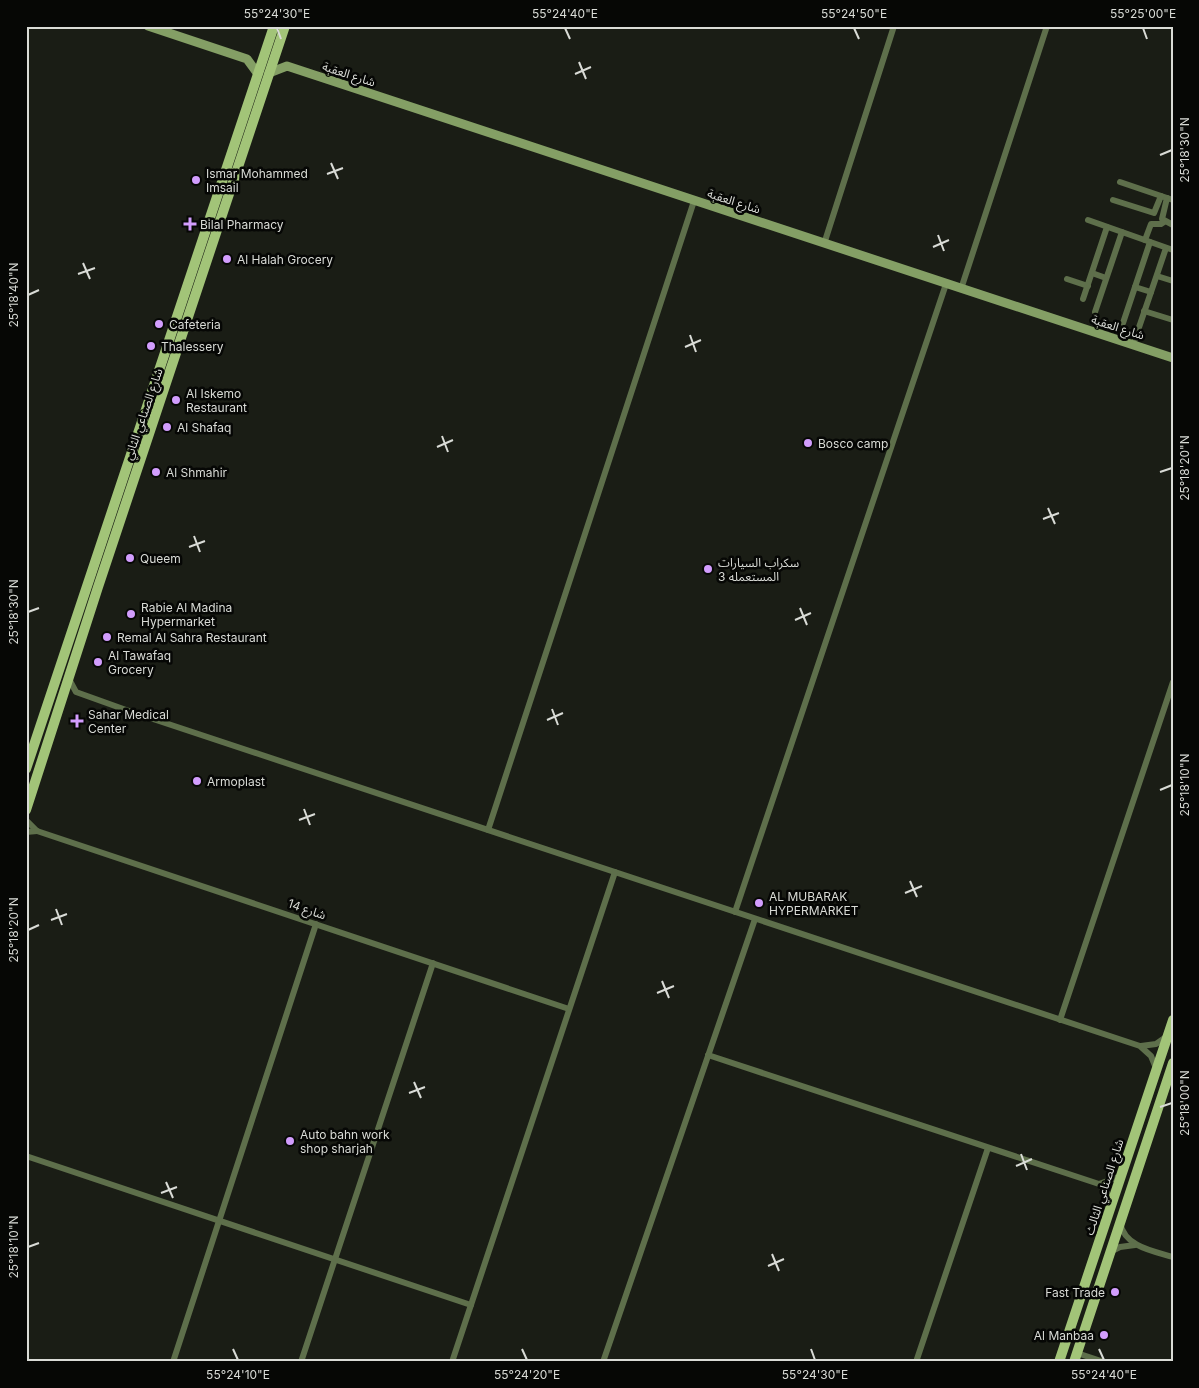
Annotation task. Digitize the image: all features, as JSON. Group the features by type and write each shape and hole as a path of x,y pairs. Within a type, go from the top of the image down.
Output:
{"main road":[{"name":"شارع الصناعي الثاني","path":"26,769 274,26"},
{"name":"شارع الصناعي الثاني","path":"26,810 68,677 285,26"},
{"name":"شارع الصناعي الثالث","path":"1059,1362 1173,1020"},
{"path":"1076,1357 1173,1063"}],"street":[{"path":"148,26 248,59 264,54"},
{"path":"824,244 894,26"},
{"path":"961,289 1047,26"},
{"path":"269,73 287,66 277,50"},
{"path":"248,59 258,74"},
{"name":"شارع العقبة","path":"287,66 1173,358"},
{"path":"1120,182 1167,198"},
{"path":"1113,200 1154,213 1167,198"},
{"path":"1164,222 1161,218 1167,198"},
{"path":"488,830 694,201"},
{"path":"1088,220 1170,249 1157,276 1132,345"},
{"path":"1123,323 1135,287 1151,224 1161,224 1164,222 1173,225"},
{"path":"1083,299 1107,227"},
{"path":"1095,312 1122,232"},
{"path":"1092,272 1106,278"},
{"path":"1157,276 1173,281"},
{"path":"1067,278 1088,286"},
{"path":"735,912 946,284"},
{"path":"1135,287 1151,292"},
{"path":"1144,311 1173,320"},
{"path":"68,677 72,688 81,694 1140,1046 1151,1056 1156,1070"},
{"path":"1060,1020 1173,682"},
{"path":"62,698 81,694"},
{"name":"شارع 14","path":"26,820 37,831"},
{"name":"شارع 14","path":"26,832 37,831 569,1009"},
{"path":"452,1362 614,872"},
{"path":"604,1362 754,918"},
{"path":"173,1362 316,924"},
{"path":"301,1362 432,963"},
{"path":"1140,1046 1156,1044 1168,1034"},
{"path":"708,1055 1099,1184 1107,1193 1111,1204"},
{"path":"916,1362 988,1148"},
{"path":"26,1156 472,1305"},
{"path":"1099,1184 1121,1176"},
{"path":"1120,1223 1124,1234 1137,1245 1173,1257"},
{"path":"1110,1252 1120,1247 1137,1245"},
{"path":"1076,1357 1104,1362"}],"place":[{"name":"Ismar Mohammed Imsail","path":"196,180"},
{"name":"Bilal Pharmacy","path":"190,224"},
{"name":"Al Halah Grocery","path":"227,259"},
{"name":"Cafeteria","path":"159,324"},
{"name":"Thalessery","path":"151,346"},
{"name":"Al Iskemo Restaurant","path":"176,400"},
{"name":"Al Shafaq","path":"167,427"},
{"name":"Bosco camp","path":"808,443"},
{"name":"Al Shmahir","path":"156,472"},
{"name":"Queem","path":"130,558"},
{"name":"سكراب السيارات المستعمله 3","path":"708,569"},
{"name":"Rabie Al Madina Hypermarket","path":"131,614"},
{"name":"Remal Al Sahra Restaurant","path":"107,637"},
{"name":"Al Tawafaq Grocery","path":"98,662"},
{"name":"Sahar Medical Center","path":"77,721"},
{"name":"Armoplast","path":"197,781"},
{"name":"AL MUBARAK HYPERMARKET","path":"759,903"},
{"name":"Auto bahn work shop sharjah","path":"290,1141"},
{"name":"Fast Trade","path":"1115,1292"},
{"name":"Al Manbaa","path":"1104,1335"}]}
